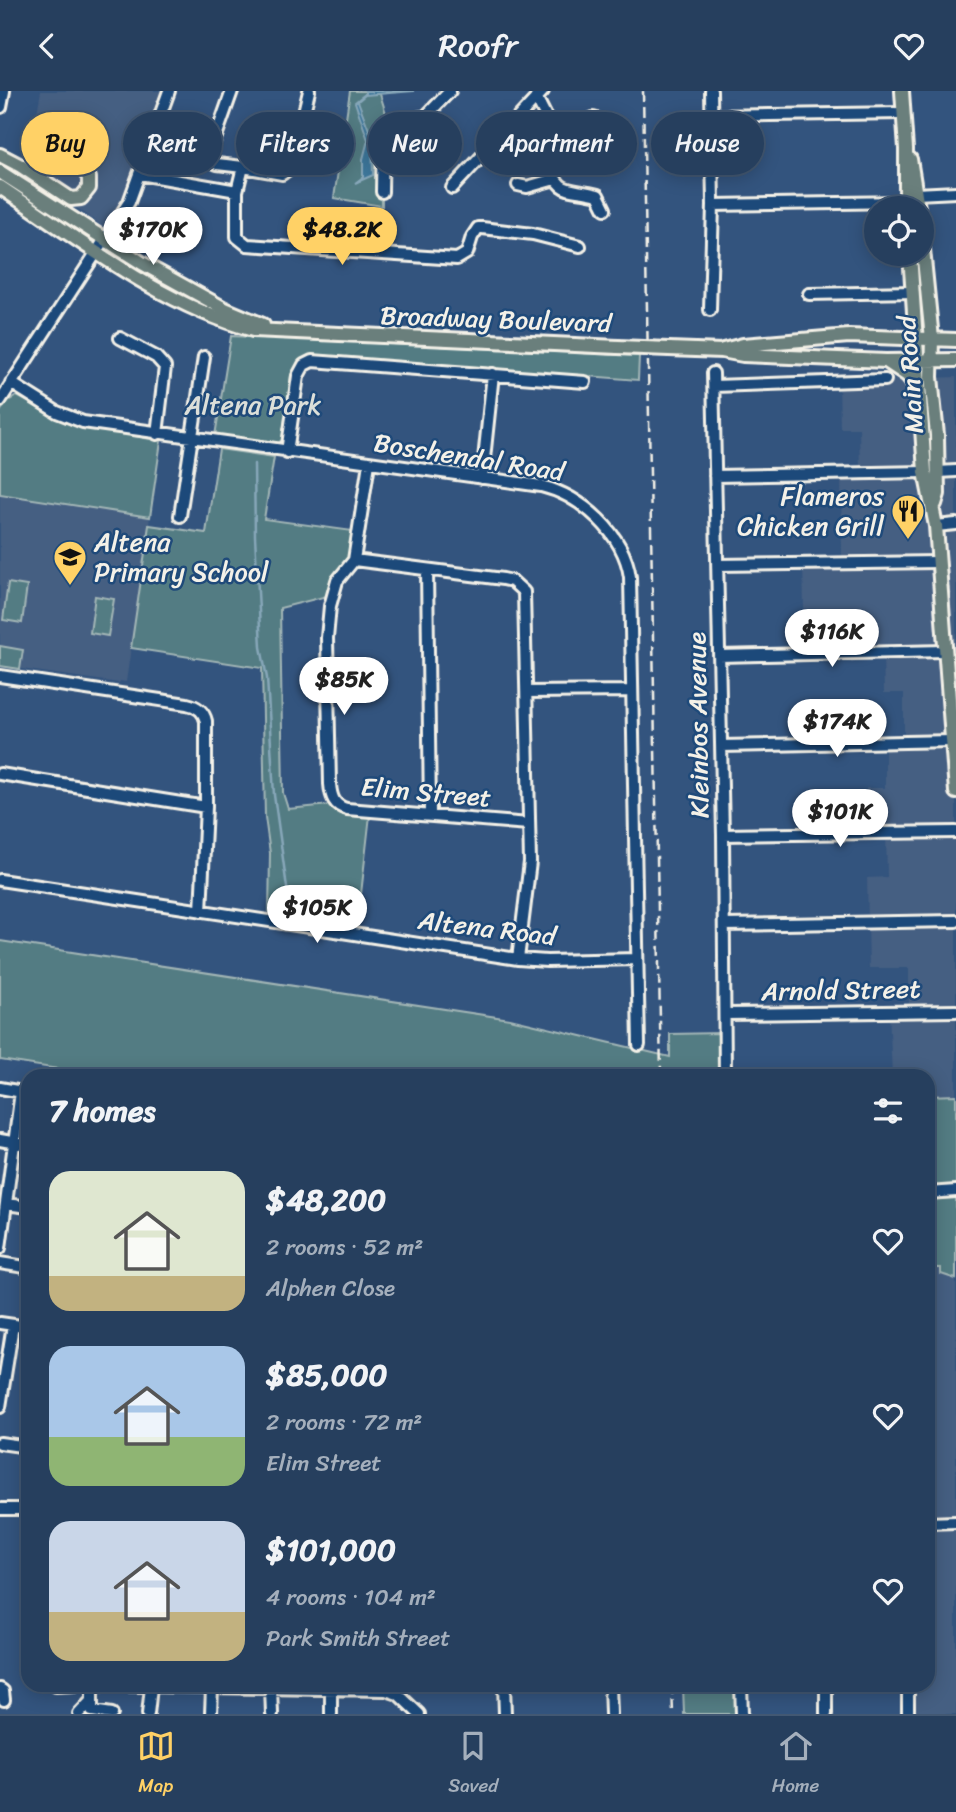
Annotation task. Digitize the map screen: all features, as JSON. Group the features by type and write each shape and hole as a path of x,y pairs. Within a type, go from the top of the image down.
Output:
{"main road":[{"path":"902,91 906,149 912,165 909,196"},
{"path":"0,155 21,166"},
{"name":"Broadway Boulevard","path":"0,171 105,240 206,299 269,330"},
{"path":"35,175 71,199 81,198 89,188 88,175"},
{"name":"Broadway Boulevard","path":"0,187 96,253 202,312 253,330 722,351 743,355 886,361 956,360"},
{"name":"Main Road","path":"911,266 919,390 932,472"},
{"name":"Main Road","path":"925,266 932,339 934,507 956,792"},
{"name":"Broadway Boulevard","path":"722,351 743,345 849,336 956,340"},
{"path":"886,361 907,375 919,390"}],"street":[{"path":"1,107 4,91"},
{"path":"162,112 169,91"},
{"path":"232,91 208,159 216,164 236,166"},
{"path":"304,112 309,91"},
{"path":"382,192 383,129 388,124 426,116 450,91"},
{"path":"711,91 711,112"},
{"path":"452,188 540,94 547,112"},
{"path":"764,115 903,113"},
{"path":"0,401 129,202 140,175"},
{"path":"146,175 237,191"},
{"path":"241,175 237,191 236,237 247,245 457,259 467,253 474,233 478,228 482,228 533,234 580,246"},
{"path":"554,175 558,184 565,189 598,195 605,209"},
{"path":"709,310 713,255 712,175"},
{"path":"518,185 527,187 555,179"},
{"path":"934,197 956,192"},
{"path":"713,205 864,203"},
{"path":"809,294 913,292"},
{"path":"120,338 156,357 164,367 157,434"},
{"path":"180,516 204,357"},
{"path":"287,451 298,376 301,368 308,362 317,360 585,382"},
{"name":"Kleinbos Avenue","path":"713,373 725,1069"},
{"path":"482,478 493,374"},
{"path":"714,386 885,380"},
{"name":"Boschendal Road","path":"11,383 75,420 157,434 541,487 570,496 597,518 621,549 629,566 630,577 639,1045"},
{"name":"Elim Street","path":"369,463 354,559 337,581 330,606 327,638 330,792 336,804 347,809 529,824"},
{"path":"715,476 956,471"},
{"path":"936,526 956,524"},
{"path":"354,559 503,579 518,585 524,592 529,878 518,959"},
{"path":"718,565 938,562"},
{"path":"426,570 430,814"},
{"path":"719,656 945,651"},
{"path":"0,676 196,706 202,712 206,721 206,807 201,911"},
{"path":"527,692 632,691"},
{"path":"721,746 952,741"},
{"path":"0,774 206,807"},
{"path":"723,835 956,832"},
{"name":"Altena Road","path":"0,880 518,959 637,959"},
{"path":"724,925 956,921"},
{"name":"Arnold Street","path":"726,1014 956,1011"},
{"path":"0,1088 21,1092"},
{"path":"0,1248 21,1107"},
{"path":"0,1140 21,1144"},
{"path":"935,1192 956,1191"},
{"path":"6,1203 21,1206"},
{"path":"0,1263 21,1266"},
{"path":"0,1322 21,1326"},
{"path":"0,1407 13,1325"},
{"path":"0,1443 21,1446"},
{"path":"0,1509 21,1509"},
{"path":"935,1523 956,1522"},
{"path":"91,1692 92,1711 113,1714"},
{"path":"148,1714 150,1692"},
{"path":"211,1714 212,1692"},
{"path":"271,1692 272,1714"},
{"path":"331,1692 331,1714"},
{"path":"401,1692 419,1714"},
{"path":"504,1692 505,1714"},
{"path":"610,1692 611,1714"},
{"path":"741,1692 742,1714"},
{"path":"826,1692 826,1714"},
{"path":"908,1692 908,1714"},
{"path":"79,1714 92,1700"}],"shaded area":[{"path":"41,91 168,91 161,112 123,112 123,175 138,175 108,230 30,175 109,175 109,112 37,112"},
{"path":"365,91 414,91 365,95 358,101 368,127 368,140 355,102"},
{"path":"368,140 368,175 373,175 355,183 363,177 363,159"},
{"path":"956,377 956,1095 935,1096 935,1069 892,1069 889,1011 909,1011 909,968 869,968 867,878 887,877 886,833 866,833 866,788 885,788 885,742 904,741 904,693 884,693 883,653 845,654 845,609 804,609 803,564 842,563 841,472 860,471 859,428 840,428 839,383 910,379 918,390 933,506 930,378"},
{"name":"Altena Primary School","path":"0,494 150,517 126,682 0,666"},
{"path":"935,1268 941,1268 941,1274 956,1279 956,1714 908,1714 908,1692 935,1692"}],"green space":[{"path":"350,91 379,91 386,112 368,112 368,175 382,175 382,206 334,198 337,175 354,175 354,112 347,112"},
{"path":"231,336 639,356 638,380 317,355 298,361 291,375 282,440 275,445 215,436"},
{"path":"17,396 70,424 161,441 150,517 0,494 0,412 8,401"},
{"name":"Altena Park","path":"219,449 274,457 264,519 353,531 349,558 332,581 327,596 280,608 283,793 288,809 330,805 340,812 370,815 357,929 269,915 270,853 265,817 262,668 131,648 149,525 206,533"},
{"path":"8,583 27,586 22,623 3,620"},
{"path":"95,596 114,599 108,636 90,633"},
{"path":"0,646 23,650 20,669 0,666"},
{"path":"0,941 510,1019 670,1057 670,1034 721,1033 721,1059 718,1069 58,1069 0,1060"},
{"path":"956,1095 956,1279 941,1274 941,1268 935,1268 935,1096"},
{"path":"683,1692 736,1692 737,1714 684,1714"}],"waterway":[{"path":"254,464 261,647 267,678 274,795 288,895"}],"railway":[{"path":"643,91 661,1069"},
{"path":"672,1692 673,1714"}],"place":[{"name":"Flameros Chicken Grill","path":"908,541"},
{"name":"Altena Primary School","path":"70,587"}]}
